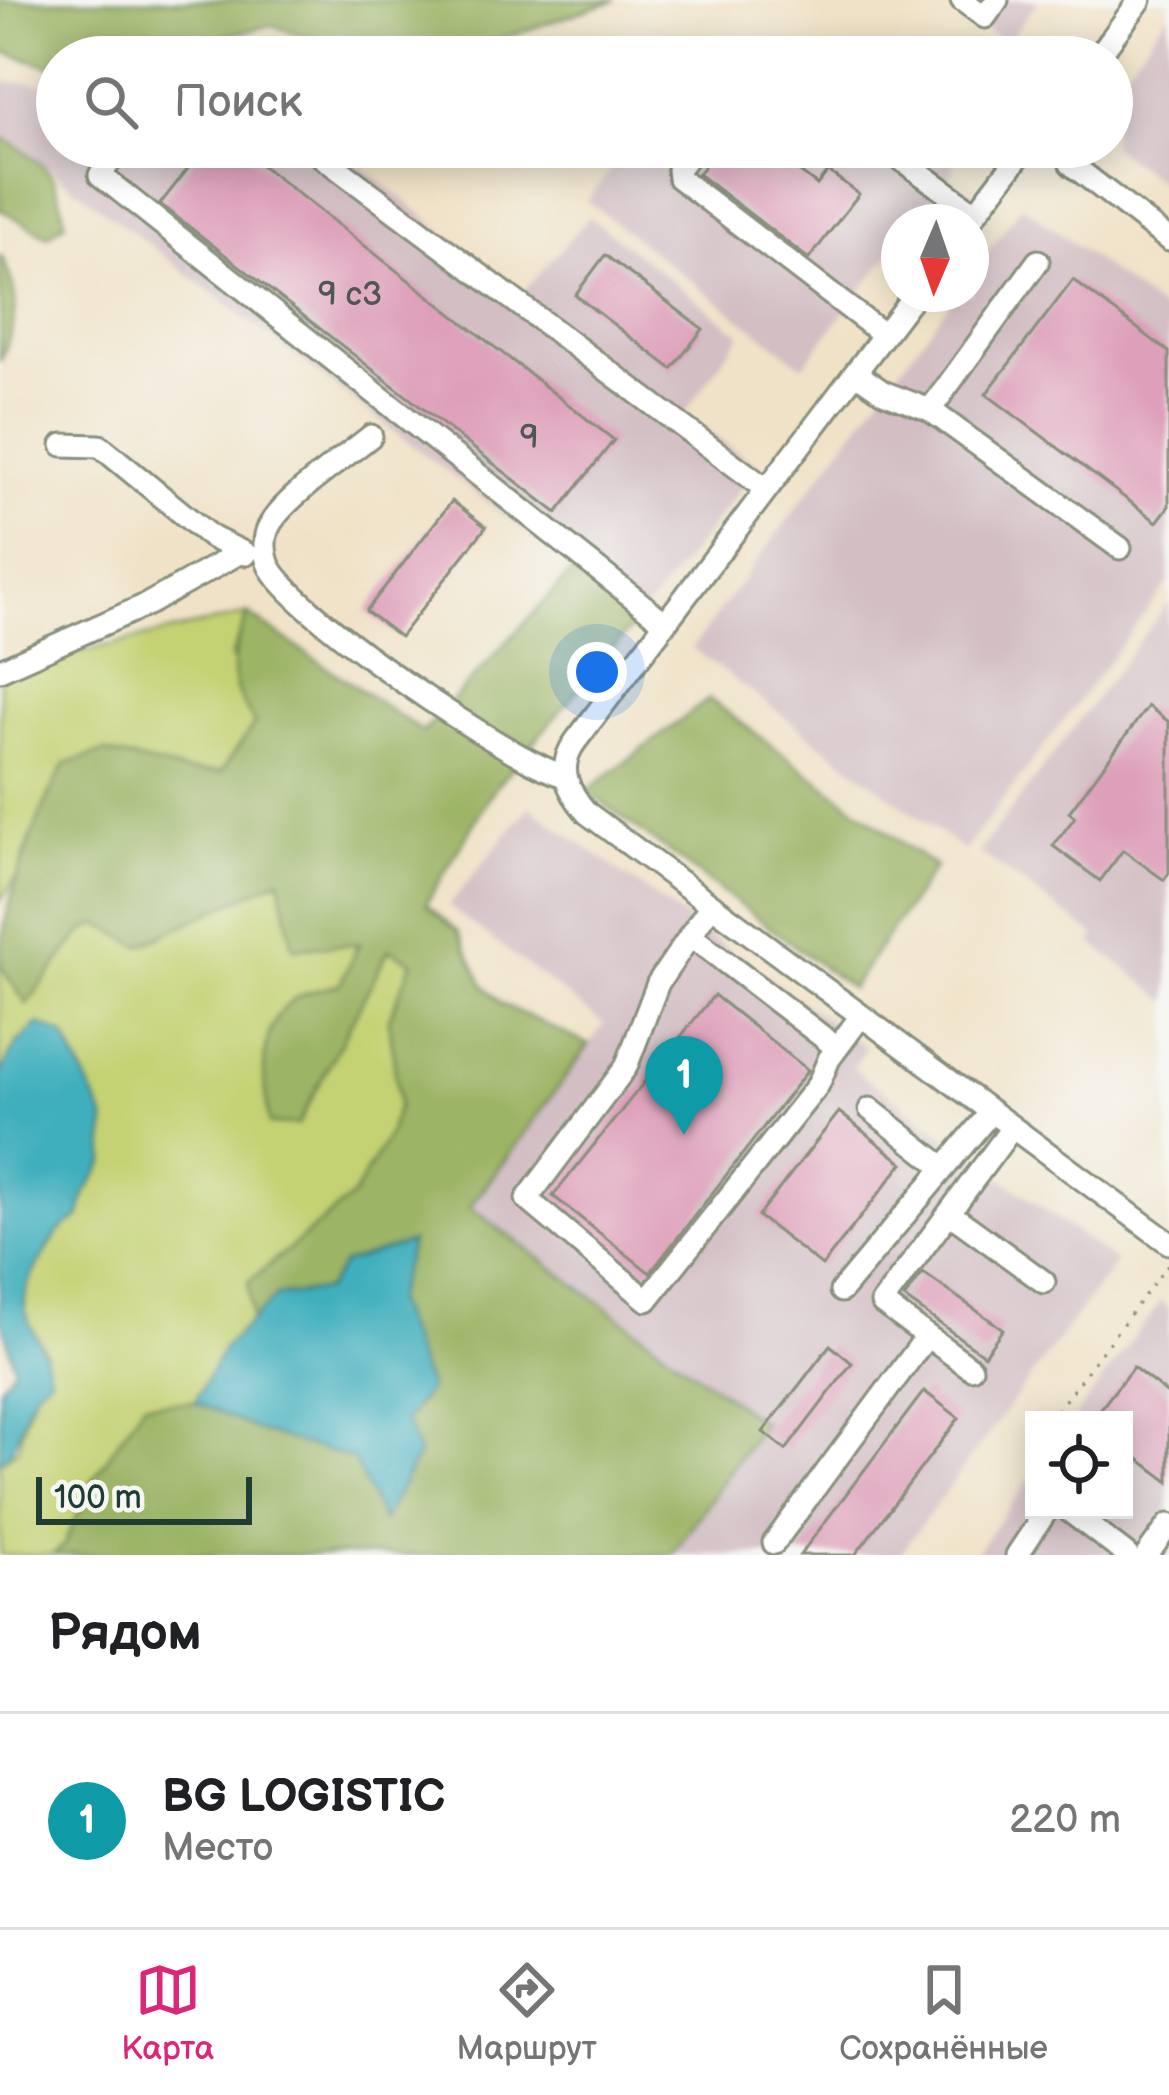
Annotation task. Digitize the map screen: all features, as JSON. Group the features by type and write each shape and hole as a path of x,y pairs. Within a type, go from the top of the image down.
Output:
{"street":[{"path":"962,0 985,17 998,0"},
{"path":"1113,36 1140,0"},
{"path":"105,168 100,175 664,622"},
{"path":"337,168 766,489"},
{"path":"679,168 680,178 884,335"},
{"path":"910,168 955,204"},
{"path":"983,204 1010,168"},
{"path":"1076,168 1169,240"},
{"path":"930,410 1038,261"},
{"path":"565,776 566,754 901,312"},
{"path":"856,373 883,392 930,410 1120,548"},
{"path":"268,566 264,542 269,519 371,436"},
{"path":"64,445 100,446 211,537 268,566 303,605 455,716 565,776 587,813 1169,1243"},
{"path":"0,670 148,604 241,552"},
{"path":"711,905 658,982 626,1066 527,1199 647,1300 818,1085 861,1016"},
{"path":"690,935 837,1048"},
{"path":"870,1109 943,1167"},
{"path":"841,1291 991,1112"},
{"path":"971,1368 883,1303 1012,1128"},
{"path":"950,1213 1044,1282"},
{"path":"773,1544 927,1336"},
{"path":"1017,1555 1041,1519"},
{"path":"1080,1519 1127,1555"},
{"path":"1147,1555 1169,1526"}],"path":[{"path":"1057,1411 1169,1263"}],"shaded area":[{"path":"946,0 1038,0 1012,36 995,36"},
{"path":"1169,13 1169,189 1133,162 1133,60"},
{"path":"0,81 36,84 36,158 0,131"},
{"path":"49,168 364,168 521,294 589,217 741,334 683,416 757,464 639,618"},
{"path":"612,168 955,168 928,204 881,204 881,265 803,366 587,201"},
{"path":"1022,205 1169,316 1169,582 964,851 692,648 943,312 989,312 989,250"},
{"path":"1169,602 1169,1002 1092,943 1096,936 979,852"},
{"path":"529,807 866,1048 853,1068 1116,1262 899,1555 672,1555 762,1423 469,1206 604,1024 448,906"},
{"path":"1160,1302 1169,1309 1169,1555 974,1555 1025,1485 1025,1519 1133,1519 1133,1411 1080,1411"}],"green space":[{"path":"0,0 616,0 509,36 304,36 272,25 227,36 36,36 36,62 0,51"},
{"path":"0,135 53,178 65,223 48,236 0,209"},
{"path":"0,254 12,283 15,308 0,362"},
{"path":"574,570 639,618 494,789 426,904 458,932 484,985 502,1004 589,1045 470,1207 763,1423 672,1555 53,1555 64,1545 91,1483 144,1403 195,1402 262,1432 353,1459 383,1520 418,1455 405,1421 429,1389 394,1301 345,1263 325,1290 277,1296 252,1320 248,1283 353,1196 388,1135 399,1104 389,1019 412,962 389,949 298,1125 269,1124 264,1074 267,1041 281,1011 294,999 340,984 359,944 293,948 280,879 140,946 99,924 82,932 27,1004 1,965 2,942 22,862 65,764 104,752 187,772 221,772 255,723 238,695 233,670 248,614 423,732"},
{"path":"248,614 231,656 255,723 221,772 187,772 104,752 0,901 0,670"},
{"path":"709,699 935,867 851,988 587,791"},
{"path":"280,878 332,945 359,943 340,984 298,1125 389,948 412,962 389,1019 399,1104 388,1135 353,1196 248,1283 252,1320 224,1347 195,1402 144,1403 91,1483 64,1545 53,1555 0,1555 0,1463 19,1447 46,1351 30,1325 25,1294 57,1234 79,1218 85,1194 105,1162 105,1118 64,1035 16,1044 0,1075 0,962 27,1003 82,932 99,924 222,907"}],"water":[{"path":"39,1024 64,1035 105,1118 105,1162 85,1194 79,1218 57,1234 31,1277 25,1306 50,1377 31,1397 16,1441 0,1463 0,1387 14,1367 0,1314 0,1075 16,1044"},
{"path":"411,1242 394,1301 429,1389 405,1421 418,1455 382,1521 353,1459 262,1432 195,1402 224,1347 277,1296 325,1290 344,1263"}],"building":[{"path":"188,168 265,168 614,440 557,513 160,204"},
{"path":"702,168 795,168 817,185 828,171 859,194 809,259 698,174"},
{"path":"605,255 703,329 672,369 575,295"},
{"path":"1073,280 1169,352 1169,506 1157,522 986,394"},
{"path":"452,501 486,527 400,637 366,611"},
{"path":"1148,706 1169,722 1169,873 1164,880 1123,850 1100,881 1053,846 1075,817 1069,812"},
{"path":"714,995 808,1070 650,1273 553,1196"},
{"path":"839,1112 903,1163 822,1266 758,1216"},
{"path":"923,1273 1003,1329 984,1355 904,1298"},
{"path":"830,1345 852,1363 786,1450 763,1432"},
{"path":"1133,1367 1169,1395 1169,1482 1133,1455 1133,1411 1099,1411"},
{"path":"924,1391 959,1418 855,1555 800,1555"}],"place":[{"name":"BG LOGISTIC","path":"684,1135"}]}
